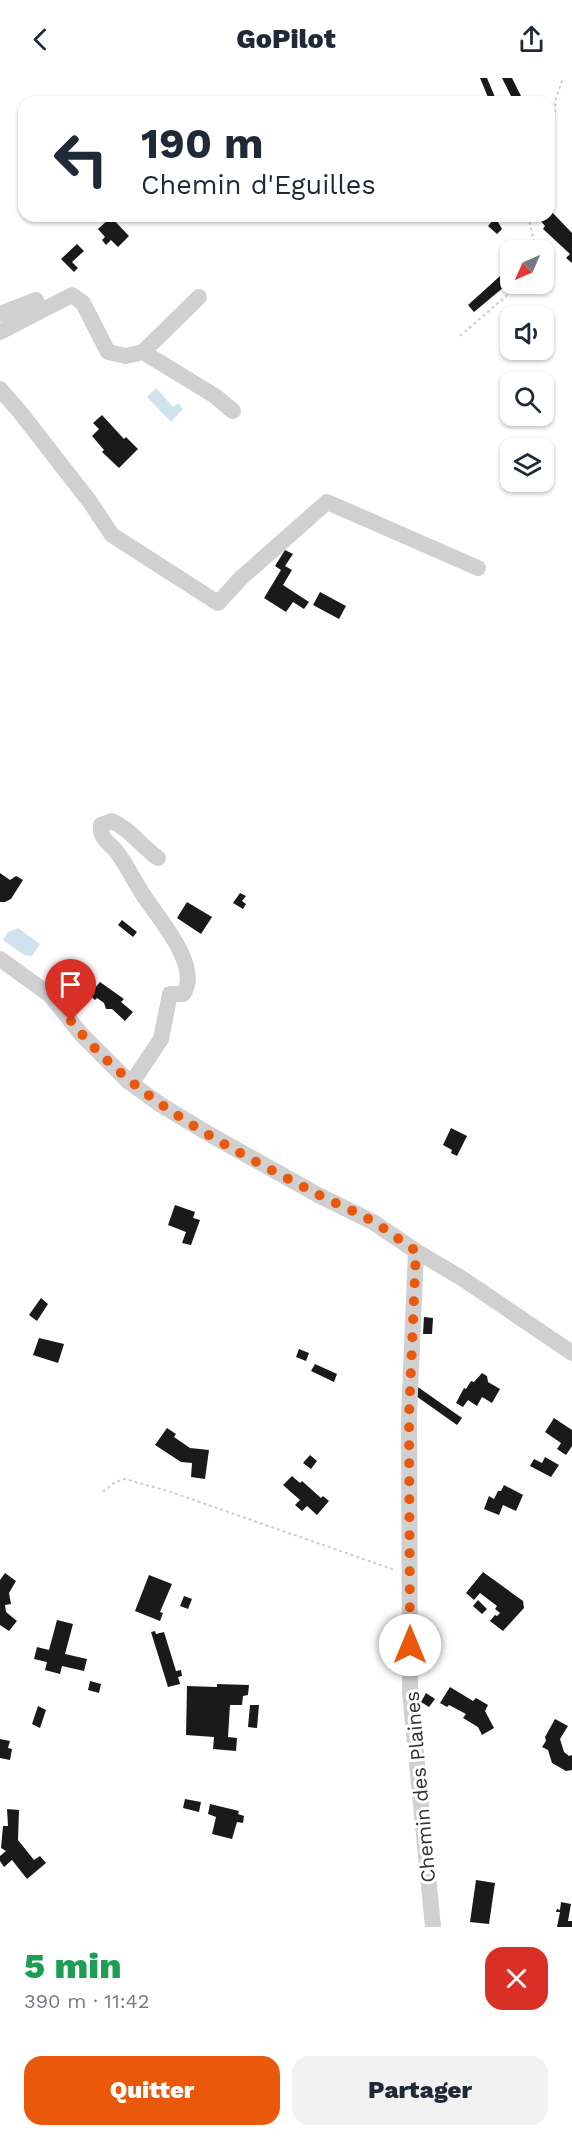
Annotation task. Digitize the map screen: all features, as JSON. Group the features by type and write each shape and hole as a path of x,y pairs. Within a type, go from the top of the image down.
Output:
{"street":[{"path":"0,332 72,295 83,303 108,352 126,356 143,352 199,297"},
{"path":"0,314 36,300"},
{"path":"143,352 215,396 233,411"},
{"path":"0,389 90,502 112,535 218,603 241,578 327,502 478,568"},
{"path":"129,1082 137,1075 161,1039 170,994 183,994 189,980 179,951 165,925 115,849 104,840 100,832 101,825 112,821 118,824 143,848 158,858"},
{"path":"0,959 50,995 81,1034 129,1082 161,1105 318,1195 373,1222 463,1279 572,1353"},
{"name":"Chemin des Plaines","path":"416,1251 409,1416 410,1692 433,1927"}],"path":[{"path":"555,109 563,78"},
{"path":"529,222 534,240"},
{"path":"460,336 508,294"},
{"path":"103,1492 115,1482 125,1479 168,1491 409,1575"}],"water":[{"path":"156,388 173,407 178,403 183,409 171,422 147,397"},
{"path":"18,928 40,944 32,956 24,955 3,940 8,932"}],"building":[{"path":"480,78 487,78 494,96 488,96"},
{"path":"502,78 512,78 521,96 511,96"},
{"path":"555,215 572,233 572,263 566,258 570,254 543,229 545,226 542,222 555,222"},
{"path":"106,222 116,222 129,236 118,247 111,240 106,245 102,240 105,237 98,229"},
{"path":"491,222 498,222 502,229 497,234 488,226"},
{"path":"77,244 84,251 72,262 78,268 74,272 61,259"},
{"path":"500,276 500,290 474,312 468,305"},
{"path":"102,415 124,439 126,437 138,449 119,468 102,452 104,450 92,436 99,429 93,423"},
{"path":"285,550 293,554 285,566 292,570 283,585 309,602 304,609 293,602 286,612 264,598 281,570 275,566"},
{"path":"320,592 346,606 339,619 313,605"},
{"path":"0,873 10,880 16,876 23,880 11,899 5,902 0,902"},
{"path":"240,893 246,896 242,901 246,904 243,909 233,903"},
{"path":"187,902 212,917 201,934 177,918"},
{"path":"122,920 137,932 133,937 118,925"},
{"path":"67,968 72,971 67,979 74,984 72,986 68,986 66,980 61,977"},
{"path":"100,982 124,999 121,1002 133,1012 125,1021 112,1009 106,1009 104,1003 89,995"},
{"path":"451,1128 467,1136 457,1156 443,1145"},
{"path":"175,1205 195,1212 193,1218 200,1220 191,1245 182,1243 186,1232 168,1225"},
{"path":"41,1298 48,1304 37,1321 29,1315"},
{"path":"424,1317 433,1318 432,1334 423,1334"},
{"path":"39,1338 64,1344 58,1363 33,1355"},
{"path":"299,1349 309,1353 306,1361 296,1357"},
{"path":"315,1364 337,1374 334,1382 311,1371"},
{"path":"482,1373 487,1376 488,1382 500,1389 492,1403 482,1397 477,1406 468,1400 463,1407 456,1403 464,1388 466,1389 471,1381 474,1382"},
{"path":"415,1385 462,1418 457,1425 416,1396"},
{"path":"554,1418 572,1430 572,1446 566,1455 557,1449 561,1443 545,1432"},
{"path":"167,1428 176,1434 174,1437 190,1448 209,1450 205,1479 191,1477 192,1463 181,1462 155,1445"},
{"path":"310,1455 317,1461 311,1469 303,1463"},
{"path":"545,1457 559,1465 551,1477 530,1466 534,1459 542,1463"},
{"path":"292,1476 300,1483 302,1481 321,1498 323,1496 329,1501 317,1515 307,1506 302,1511 295,1505 300,1500 283,1485"},
{"path":"504,1485 523,1495 516,1511 503,1505 499,1515 484,1509 489,1496 494,1499"},
{"path":"483,1572 523,1601 524,1608 503,1631 490,1621 500,1613 495,1609 497,1606 480,1593 474,1600 466,1593"},
{"path":"5,1573 16,1581 9,1593 11,1604 5,1605 6,1612 17,1621 9,1631 0,1625 0,1580"},
{"path":"149,1575 172,1584 160,1612 163,1613 160,1621 135,1611"},
{"path":"184,1596 192,1599 188,1609 180,1606"},
{"path":"478,1600 487,1609 482,1614 473,1606"},
{"path":"57,1620 73,1624 65,1654 87,1659 84,1671 62,1666 60,1674 45,1670 47,1662 34,1659 37,1647 49,1650"},
{"path":"155,1631 156,1634 164,1632 176,1671 181,1670 182,1676 178,1677 180,1684 168,1687 151,1632"},
{"path":"90,1681 101,1684 99,1693 88,1690"},
{"path":"217,1684 249,1685 248,1695 243,1696 242,1705 230,1705 228,1737 237,1738 236,1751 213,1749 214,1737 186,1735 187,1686 217,1687"},
{"path":"450,1687 473,1701 476,1698 488,1705 485,1711 494,1728 482,1735 478,1727 463,1718 466,1714 440,1703"},
{"path":"426,1693 435,1699 429,1707 421,1702"},
{"path":"250,1705 259,1705 257,1728 248,1727"},
{"path":"38,1706 46,1710 40,1728 32,1724"},
{"path":"555,1719 568,1726 560,1739 564,1752 569,1756 572,1755 572,1770 566,1771 552,1763 548,1750 542,1747"},
{"path":"0,1739 10,1741 8,1748 12,1749 10,1760 0,1758"},
{"path":"185,1799 201,1802 199,1812 183,1808"},
{"path":"210,1804 239,1811 238,1814 244,1816 243,1823 237,1822 232,1839 212,1834 216,1817 208,1814"},
{"path":"7,1809 19,1810 18,1840 34,1860 40,1856 46,1863 27,1879 12,1860 4,1867 0,1861 0,1856 6,1851 1,1848 3,1826 8,1826"},
{"path":"476,1880 495,1883 489,1924 470,1922"},
{"path":"561,1902 571,1904 568,1921 572,1921 572,1927 557,1927 560,1912 556,1912 557,1909 560,1910"}],"route":[{"path":"71,1021 129,1082 161,1105 318,1195 373,1222 416,1251 409,1416 410,1645"}]}
